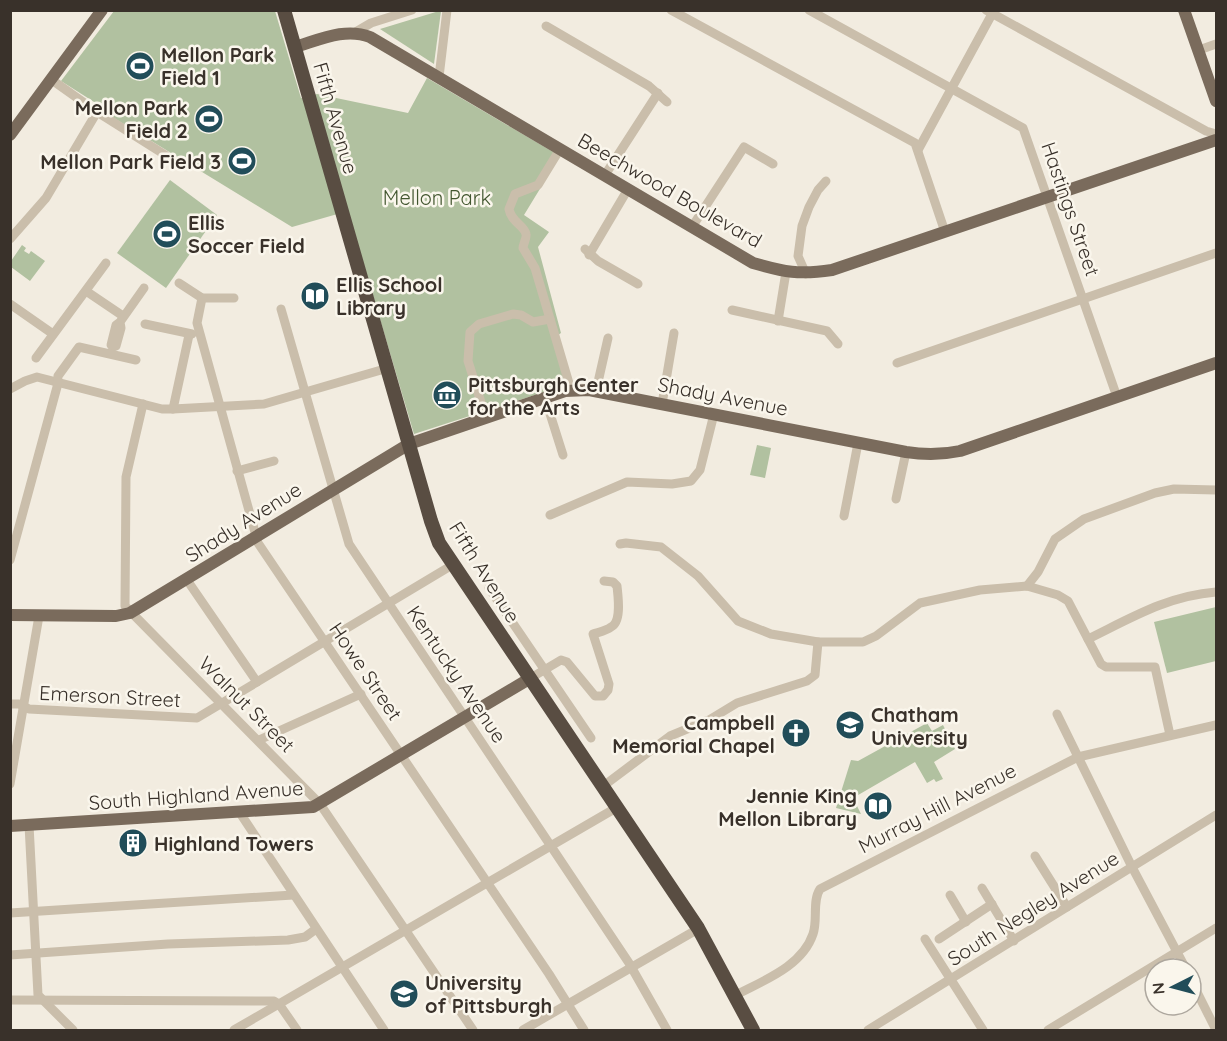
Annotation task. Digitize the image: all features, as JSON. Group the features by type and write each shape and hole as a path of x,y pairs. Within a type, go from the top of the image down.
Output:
{"highway":[{"name":"Fifth Avenue","path":"284,10 439,543 698,929 753,1030"}],"main road":[{"path":"10,135 102,10"},
{"path":"1184,10 1216,101"},
{"path":"295,47 337,35 354,33"},
{"name":"Beechwood Boulevard","path":"354,33 375,39 753,263 786,272 806,274 832,270 1216,140"},
{"name":"Shady Avenue","path":"10,615 116,616 130,613 410,444 571,390 596,391 906,452 942,455 960,451 1216,363"},
{"name":"South Highland Avenue","path":"10,826 313,807 529,679"}],"street":[{"path":"354,33 370,23 412,10"},
{"path":"439,77 447,10"},
{"name":"Hastings Street","path":"809,10 1023,128 1117,397"},
{"path":"677,12 915,143 945,232"},
{"path":"918,150 952,89 989,12 1206,131 1216,134"},
{"path":"546,26 649,86 667,102"},
{"path":"1199,50 1216,44"},
{"path":"52,80 97,112 170,158"},
{"path":"605,175 658,93"},
{"path":"10,239 46,198 97,112"},
{"path":"692,227 744,147 773,164"},
{"path":"560,149 538,185 514,195 509,209 512,219 525,232 523,249 535,268 571,390"},
{"path":"806,274 798,256 802,226 818,190 826,181"},
{"path":"628,189 587,252 638,284"},
{"path":"897,363 1216,253"},
{"path":"36,358 106,263"},
{"path":"778,321 786,272"},
{"path":"179,283 202,298 234,298"},
{"path":"86,291 122,319 144,288"},
{"name":"Howe Street","path":"202,298 197,323 256,537 584,1030"},
{"path":"10,304 53,334"},
{"name":"Kentucky Avenue","path":"281,309 349,544 632,967 667,1030"},
{"path":"732,310 827,331 838,344"},
{"path":"486,418 468,361 468,339 471,329 479,324 513,314 533,322 550,319"},
{"path":"145,324 189,334 200,333"},
{"path":"662,404 674,333"},
{"path":"173,409 189,334"},
{"path":"596,391 608,338"},
{"path":"10,560 58,376 79,346 136,360"},
{"path":"10,389 30,378 37,377 162,409 264,404 387,368"},
{"path":"545,398 563,455"},
{"path":"130,613 125,606 126,477 142,404"},
{"path":"550,515 627,482 672,484 691,481 700,470 714,414"},
{"path":"844,516 858,443"},
{"path":"896,498 906,452"},
{"path":"237,471 274,461"},
{"path":"1027,586 1038,572 1055,539 1084,519 1155,493 1174,489 1216,490"},
{"path":"620,544 661,547 698,576 738,621 771,634 818,642 863,642 876,636 920,603 980,590 1027,586 1058,595 1068,601 1101,664 1106,668 1155,667 1170,735"},
{"name":"Emerson Street","path":"10,704 24,706 28,709 197,718 454,564"},
{"path":"187,580 257,682"},
{"path":"529,679 558,661 567,662 595,696 603,696 608,690 609,684 593,634 613,627 617,622 618,597 617,586 613,582 604,581"},
{"path":"489,588 591,738"},
{"path":"1088,639 1158,604 1179,597 1216,592"},
{"name":"Walnut Street","path":"130,613 320,804 473,1030"},
{"path":"10,784 39,616"},
{"path":"602,787 670,736 710,720 737,703 807,681 815,675 818,642"},
{"path":"259,741 361,694"},
{"path":"1057,714 1132,867 1180,957"},
{"name":"Murray Hill Avenue","path":"734,996 785,968 805,950 813,935 817,916 817,894 820,889 1078,757 1216,725"},
{"path":"234,1030 616,808"},
{"path":"240,813 384,1030"},
{"name":"South Negley Avenue","path":"868,1030 1216,815"},
{"path":"28,825 39,995 73,1030"},
{"path":"1035,856 1067,908"},
{"path":"982,888 1014,940"},
{"path":"10,913 293,895"},
{"path":"951,895 966,922"},
{"path":"939,939 992,904"},
{"path":"1048,1030 1216,928"},
{"path":"10,955 168,944 288,939 305,937 316,929"},
{"path":"523,1030 698,929"},
{"path":"925,939 983,1030"},
{"path":"10,1000 274,1001 279,1004 297,1030"},
{"path":"1203,1008 1212,1029"}],"green space":[{"name":"Mellon Park","path":"114,11 275,11 301,98 317,94 408,113 427,78 560,156 524,215 549,232 538,247 561,333 558,335 572,383 414,434 348,211 292,227 104,112 102,107 61,81"},
{"path":"439,11 441,11 434,64 380,29"},
{"name":"Ellis Soccer Field","path":"170,180 217,215 166,288 117,253"},
{"path":"22,245 26,248 24,251 29,254 31,251 45,261 30,281 11,267 11,261"},
{"path":"757,445 771,448 765,478 750,475"},
{"path":"1216,607 1216,661 1167,673 1154,622"},
{"path":"927,723 932,731 943,725 955,749 934,762 943,779 936,782 934,779 927,783 915,762 853,798 861,814 836,808 851,760 858,761"}],"place":[{"name":"Mellon Park Field 1","path":"140,66"},
{"name":"Mellon Park Field 2","path":"209,119"},
{"name":"Mellon Park Field 3","path":"242,161"},
{"name":"Ellis Soccer Field","path":"167,234"},
{"name":"Ellis School Library","path":"315,296"},
{"name":"Pittsburgh Center for the Arts","path":"447,395"},
{"name":"Chatham University","path":"850,725"},
{"name":"Campbell Memorial Chapel","path":"796,733"},
{"name":"Jennie King Mellon Library","path":"878,806"},
{"name":"Highland Towers","path":"133,843"},
{"name":"University of Pittsburgh","path":"404,994"}]}
